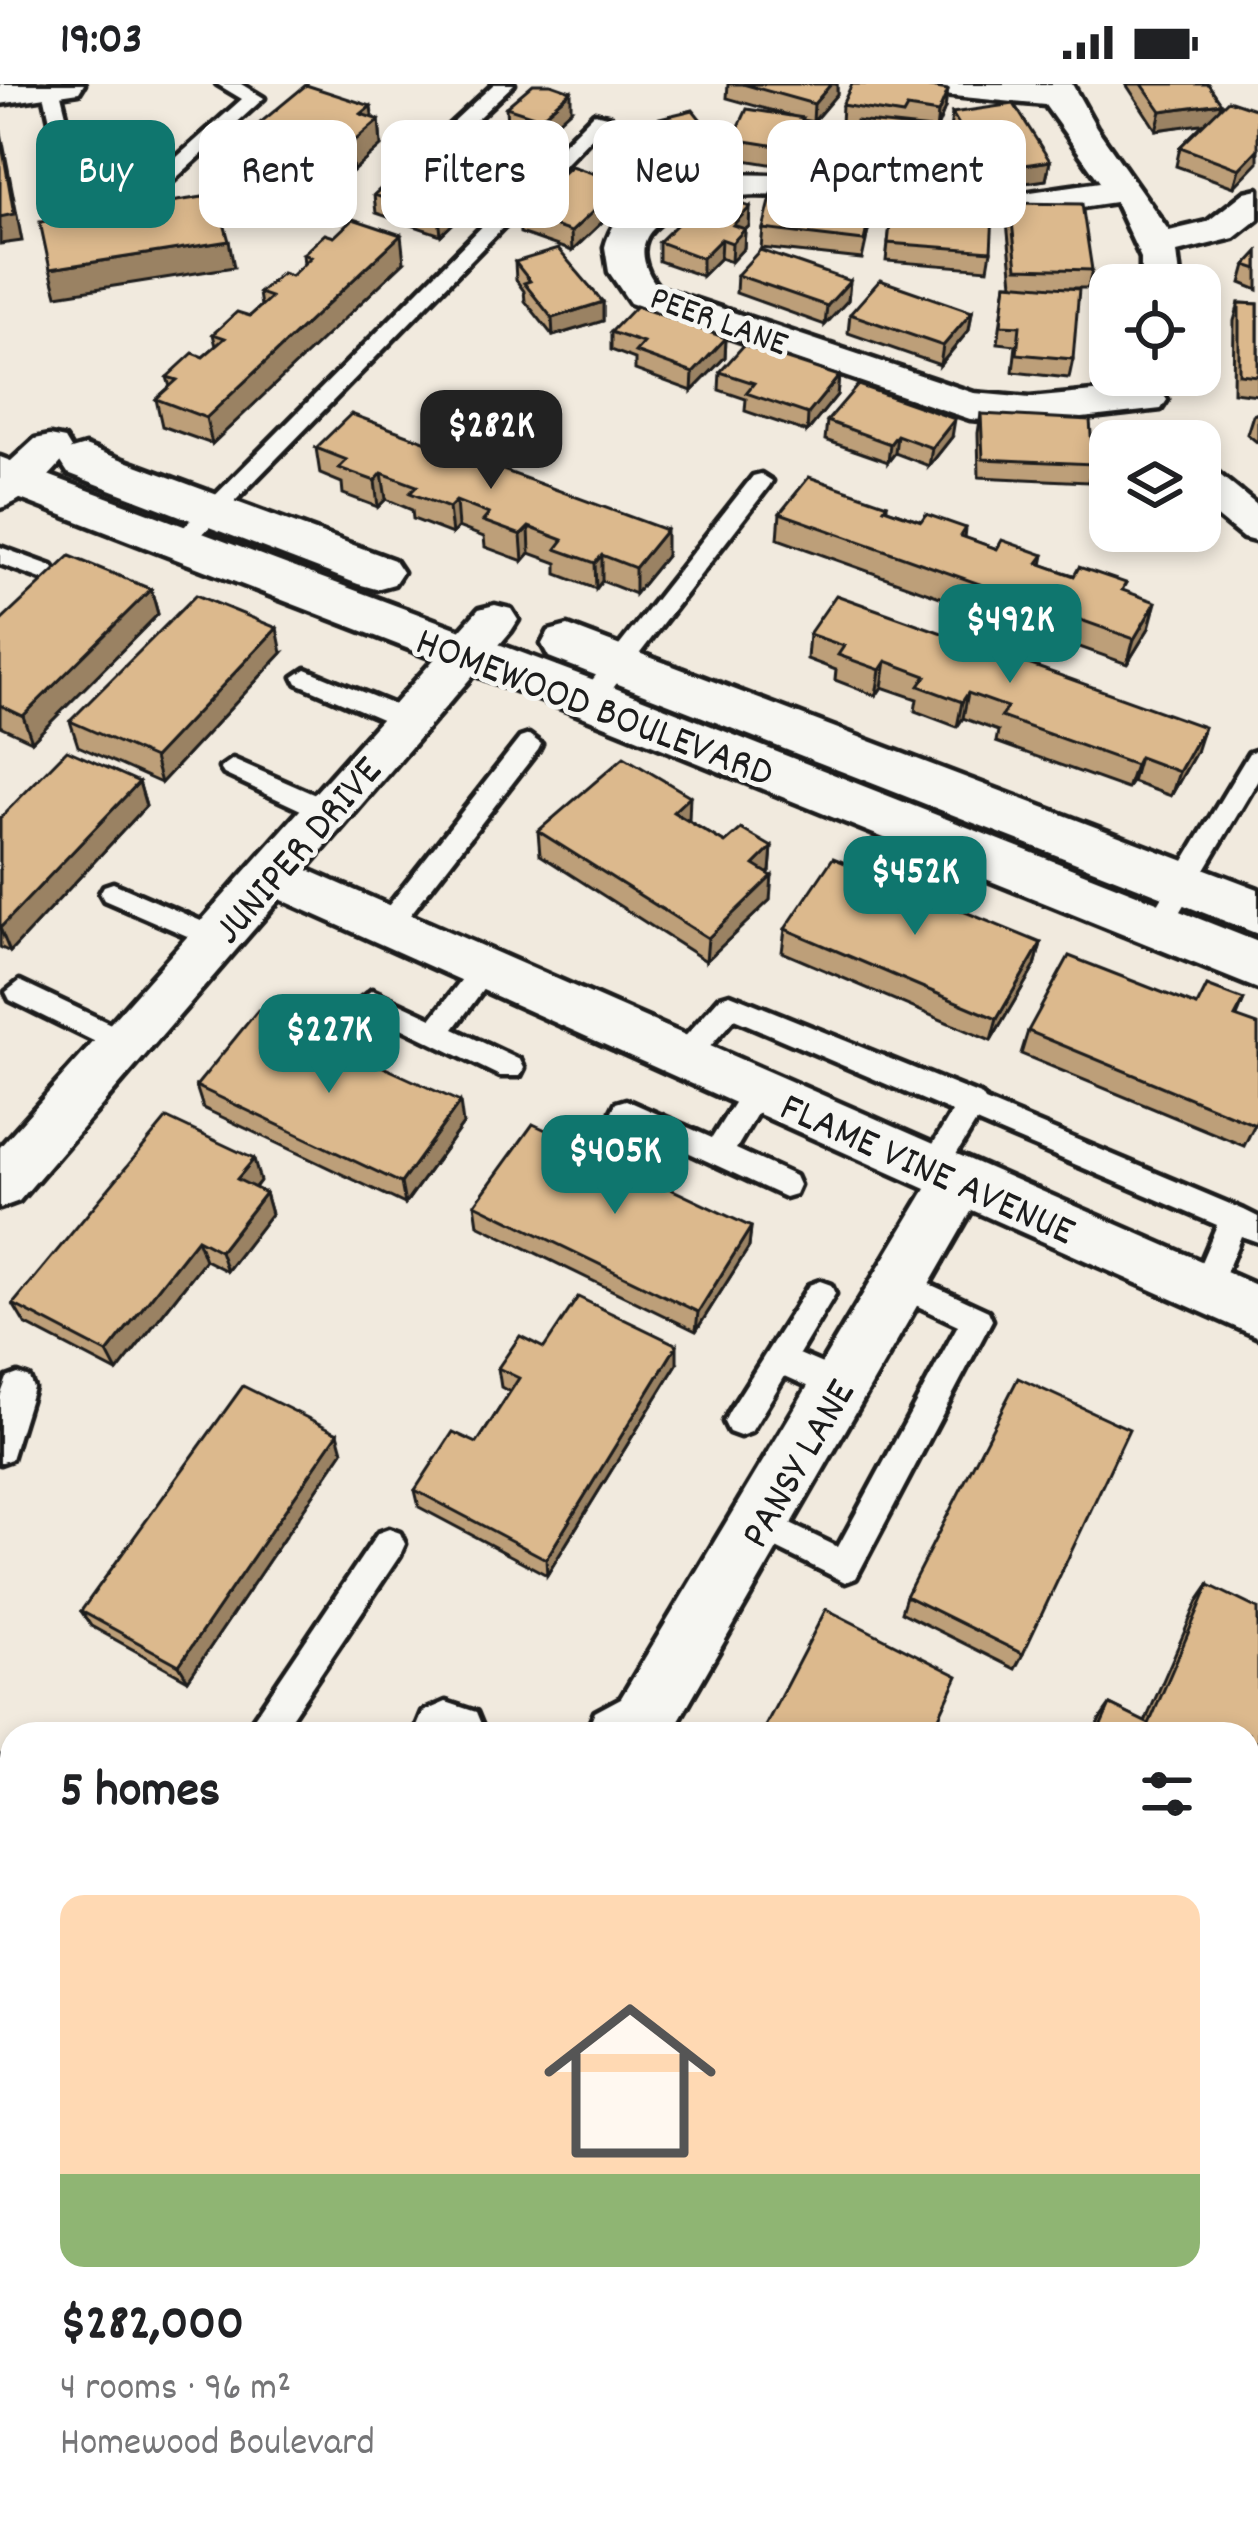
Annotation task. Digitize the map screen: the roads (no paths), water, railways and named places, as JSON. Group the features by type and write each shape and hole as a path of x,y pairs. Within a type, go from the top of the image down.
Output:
{"street":[{"path":"943,84 1056,90 1157,245 1159,264"},
{"path":"0,93 58,85"},
{"name":"PEER LANE","path":"1122,190 968,208 758,185 712,187 672,198 641,217 625,242 623,256 632,283 644,295 970,406 1030,411 1150,402"},
{"path":"1157,245 1220,230 1258,200"},
{"name":"HOMEWOOD BOULEVARD","path":"13,465 197,526 606,680 1172,905 1258,966"},
{"path":"1221,498 1258,527"},
{"name":"JUNIPER DRIVE","path":"10,1158 124,1043 481,636"},
{"name":"FLAME VINE AVENUE","path":"271,874 1258,1312"},
{"name":"HOMEWOOD BOULEVARD","path":"1172,905 1258,912"},
{"name":"PANSY LANE","path":"640,1722 899,1283 947,1174"}],"lane":[{"path":"58,85 80,212 136,204 255,98 226,84"},
{"path":"465,120 505,84"},
{"path":"569,151 602,118"},
{"path":"197,526 493,228"},
{"path":"606,680 761,482"},
{"path":"0,555 44,572"},
{"path":"306,676 407,720"},
{"path":"387,926 529,744"},
{"path":"1172,905 1258,759"},
{"path":"233,768 327,811"},
{"path":"113,893 215,938"},
{"path":"436,1032 485,969"},
{"path":"20,992 124,1043"},
{"path":"372,1001 510,1068"},
{"path":"684,1057 730,1005 1246,1224 1205,1288"},
{"path":"718,1154 757,1090"},
{"path":"947,1174 972,1104"},
{"path":"626,1111 785,1185"},
{"path":"759,1524 844,1567 977,1320 899,1283"},
{"path":"740,1422 820,1294"},
{"path":"779,1359 838,1387"},
{"path":"0,1449 18,1388"},
{"path":"280,1722 388,1544"}]}
